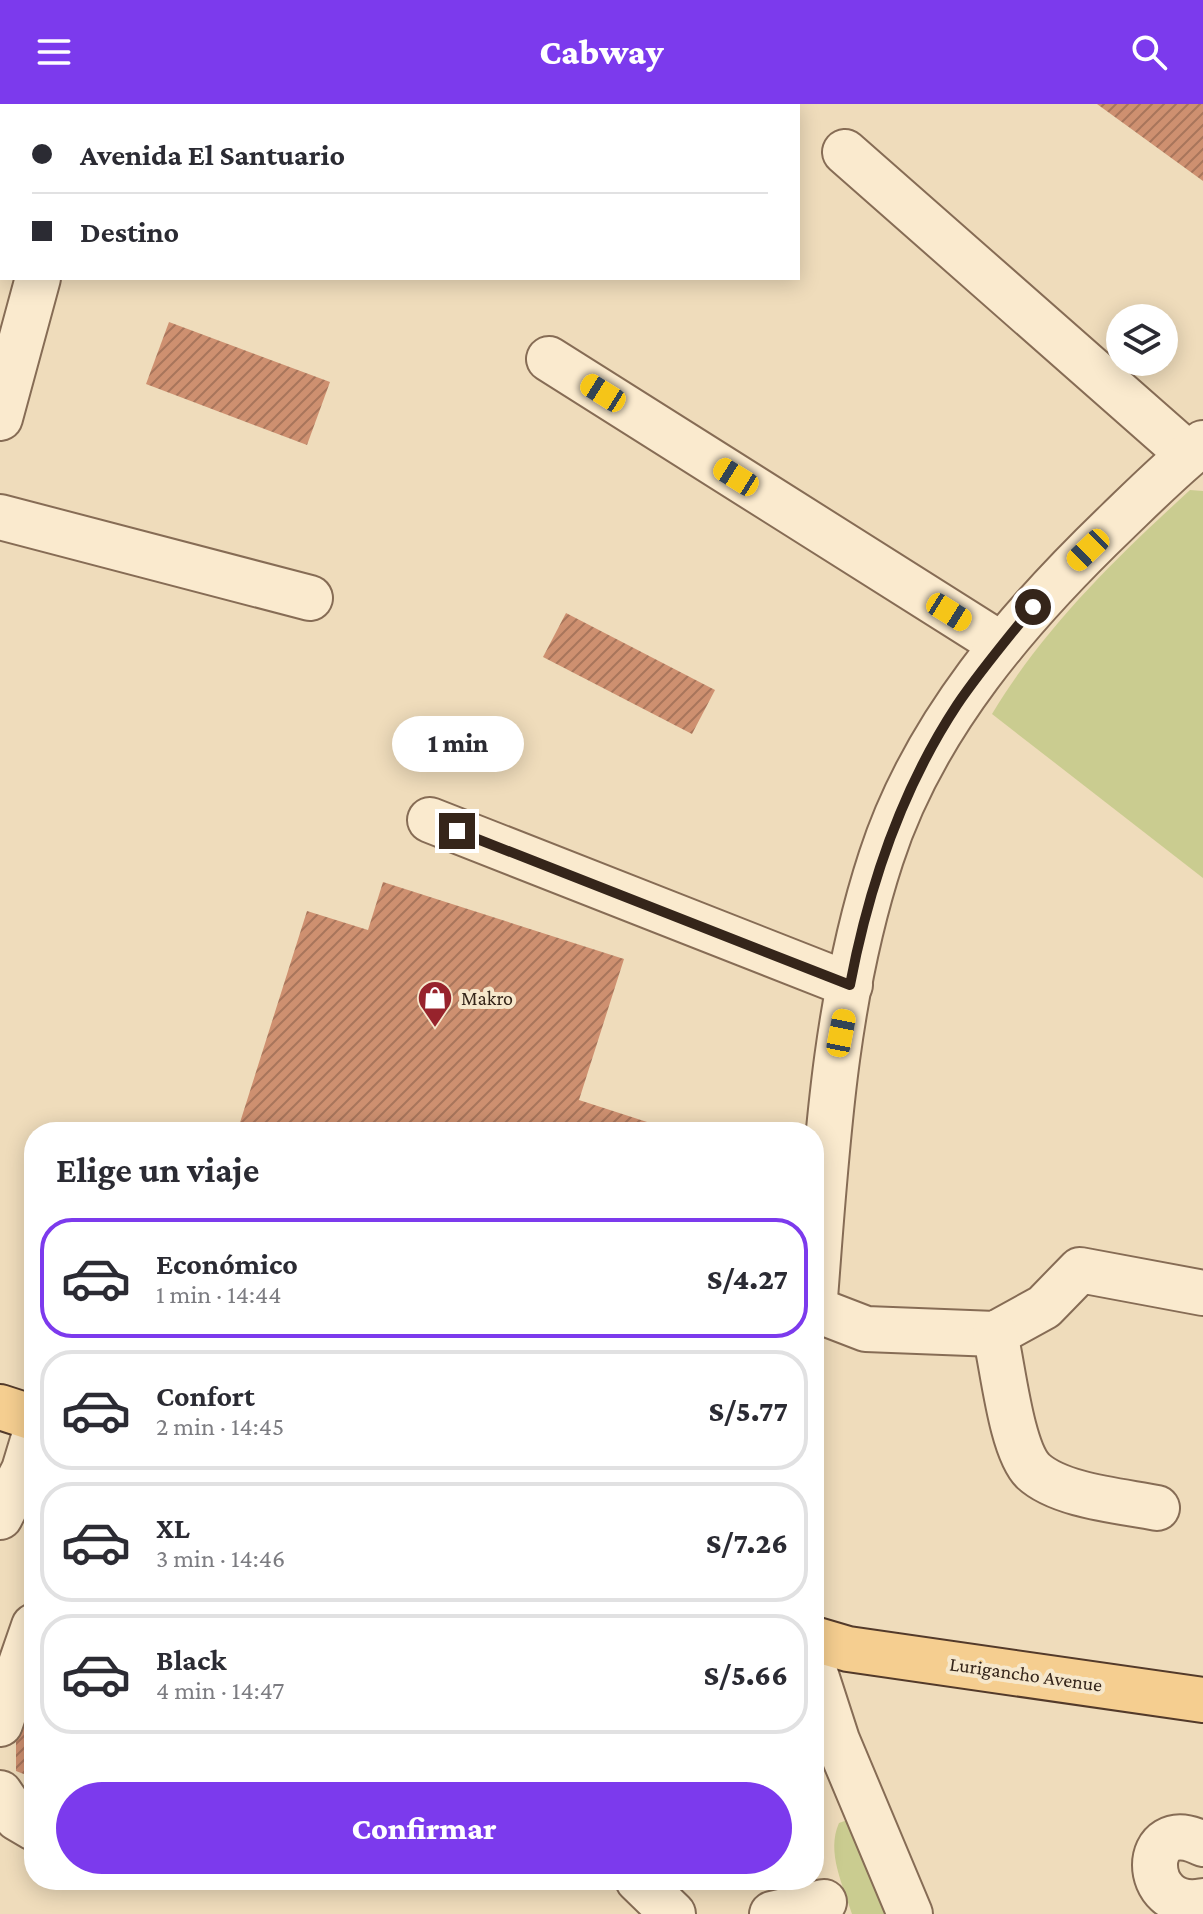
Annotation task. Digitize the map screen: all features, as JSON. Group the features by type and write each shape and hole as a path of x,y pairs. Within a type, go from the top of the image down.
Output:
{"main road":[{"path":"0,1407 24,1434"},
{"name":"Lurigancho Avenue","path":"824,1653 1203,1700"}],"street":[{"path":"824,1183 832,1081 850,985 881,856 915,777 957,705 1048,588 1198,449 845,152"},
{"path":"0,418 37,280"},
{"path":"549,359 1002,645"},
{"path":"0,517 310,598"},
{"path":"430,820 850,985"},
{"path":"824,1314 866,1329 995,1334 1044,1307 1080,1270 1203,1293"},
{"path":"995,1334 1014,1435 1033,1471 1074,1492 1157,1508"},
{"path":"0,1517 24,1470"},
{"path":"0,1724 24,1655"},
{"path":"824,1665 837,1740 910,1914"},
{"path":"0,1793 17,1818 24,1822"},
{"path":"1203,1844 1189,1839 1168,1844 1160,1852 1153,1872 1159,1893 1167,1900 1188,1906 1203,1901"},
{"path":"648,1890 673,1914"},
{"path":"772,1914 822,1896"}],"green space":[{"path":"1190,490 1203,491 1203,878 992,714 1058,623 1108,568"},
{"path":"853,1818 899,1914 852,1914 837,1868 834,1845 839,1823"}],"building":[{"path":"1097,104 1203,104 1203,181"},
{"path":"169,322 330,382 307,445 146,384"},
{"path":"566,613 715,690 692,734 543,657"},
{"name":"Makro","path":"383,882 624,959 579,1100 647,1122 240,1122 307,911 368,930"},
{"path":"24,1711 24,1774 16,1771 16,1733"}],"place":[{"name":"Makro","path":"435,1029"}],"route":[{"path":"457,831 850,985 881,856 915,777 957,705 1033,607"}]}
